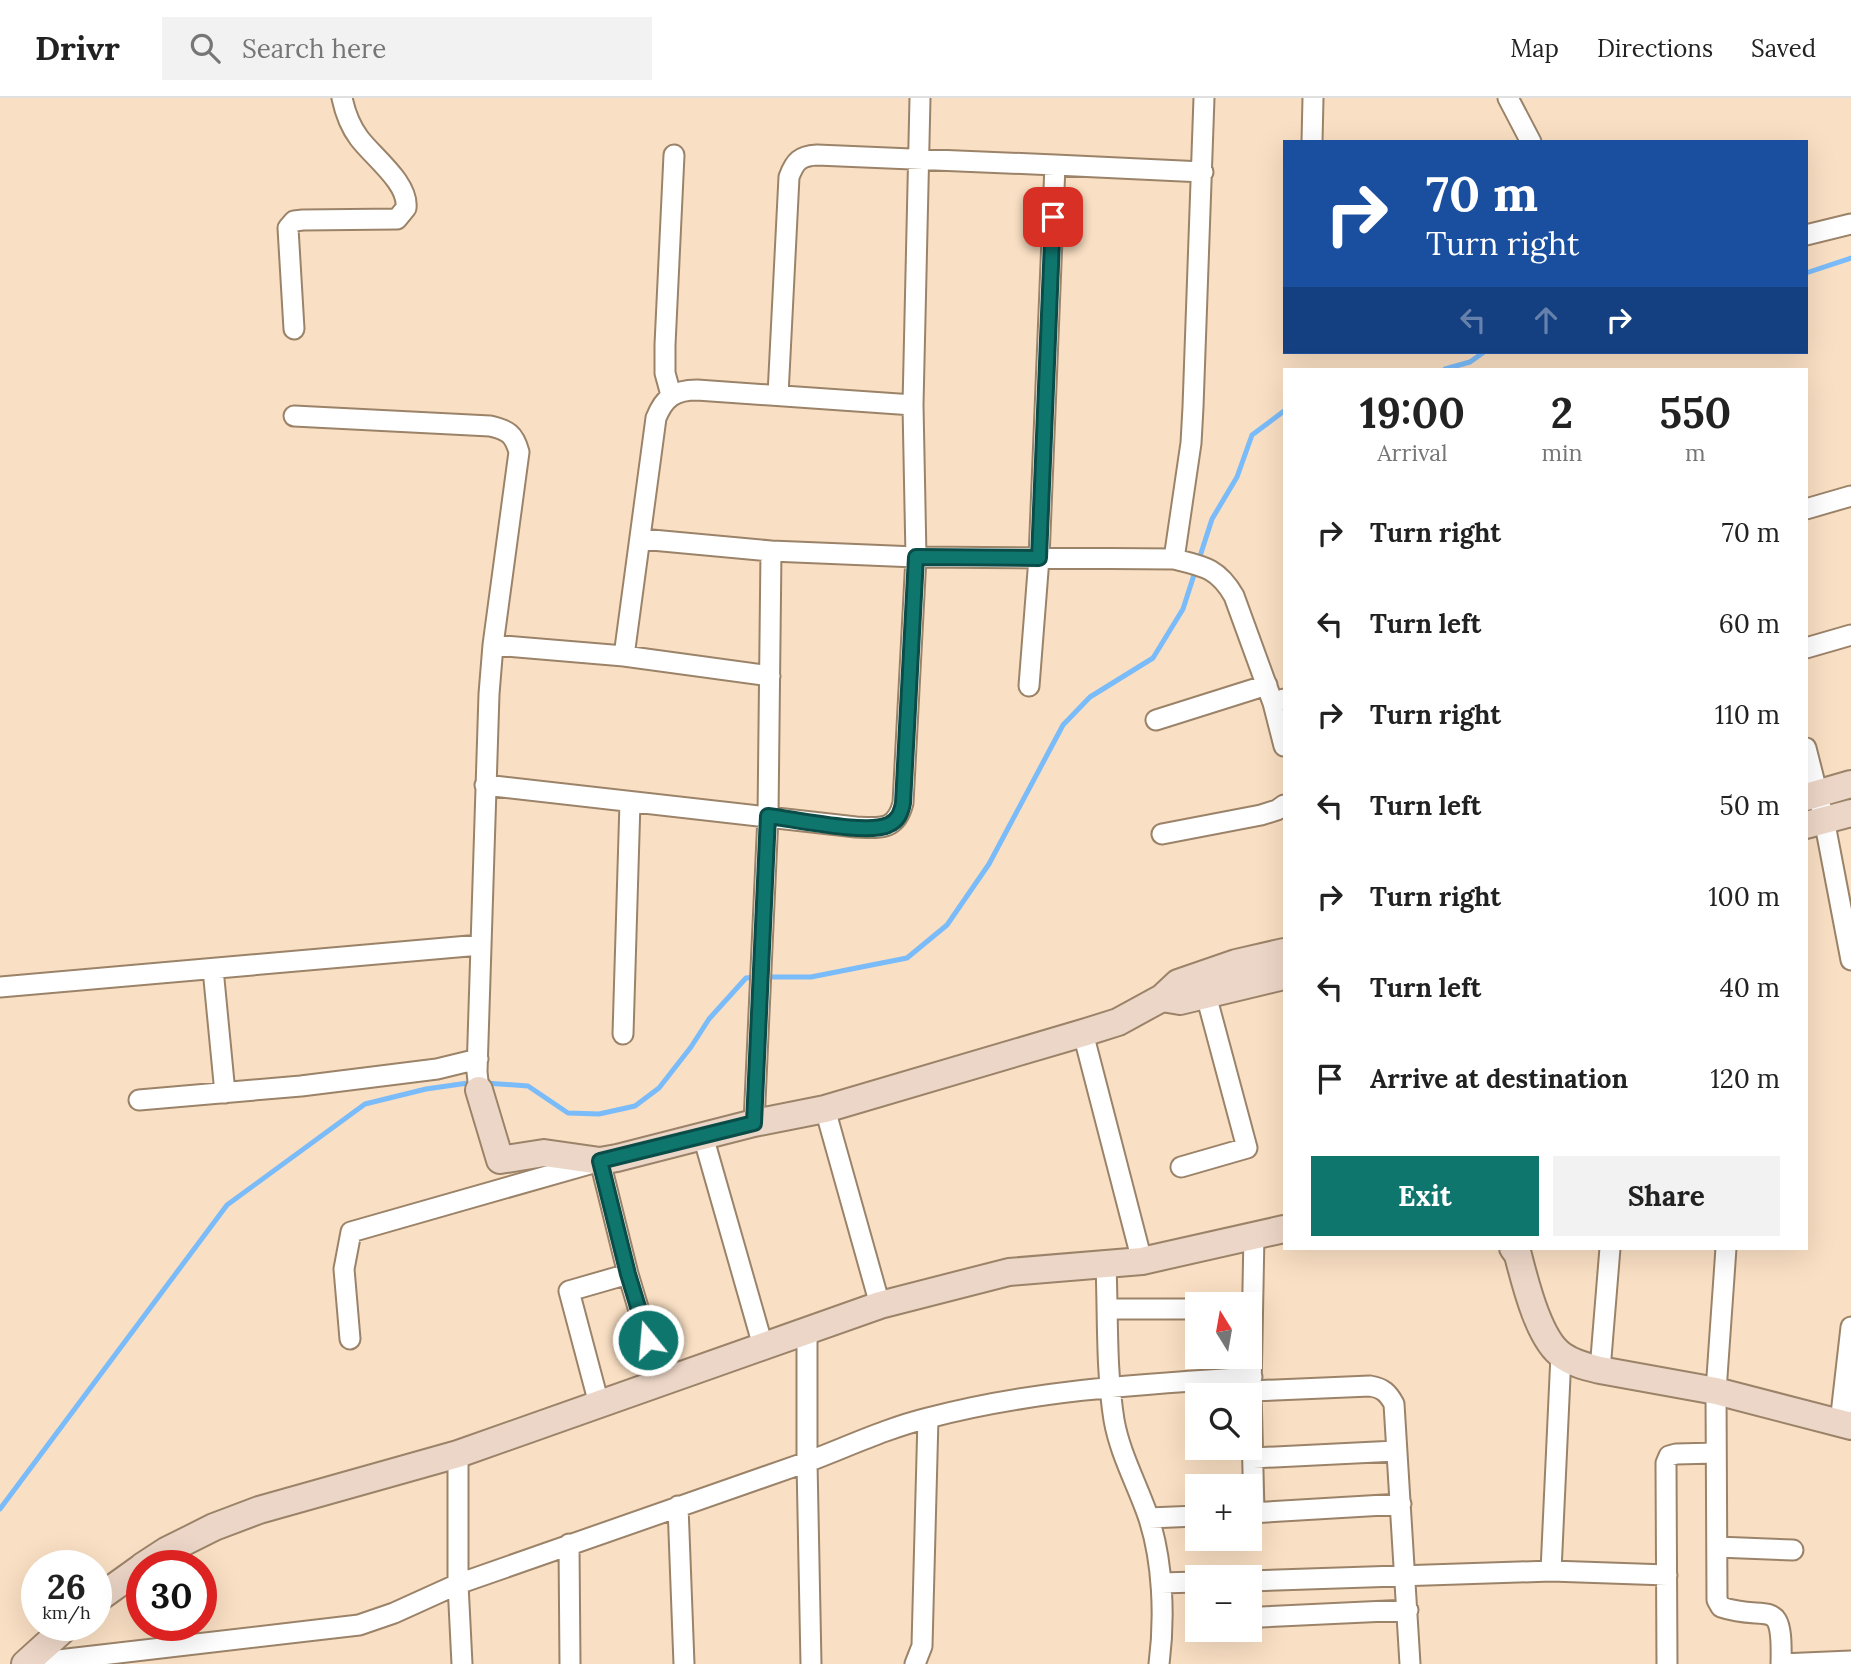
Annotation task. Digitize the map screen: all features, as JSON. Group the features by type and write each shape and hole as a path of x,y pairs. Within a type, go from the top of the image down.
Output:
{"street":[{"path":"294,329 288,228 295,221 303,220 397,219 406,208 405,193 358,137 345,114 342,98"},
{"path":"485,785 878,828 889,825 900,815 903,803 916,557 913,405 920,98"},
{"path":"1177,559 1194,407 1204,98"},
{"path":"1312,140 1313,98"},
{"path":"1508,98 1530,140"},
{"path":"671,395 665,373 665,345 674,155"},
{"path":"778,395 789,177 794,164 803,156 919,158 1203,172"},
{"path":"1028,686 1039,558 1055,165"},
{"path":"1808,235 1851,224"},
{"path":"624,656 656,418 661,406 671,395 682,390 696,390 913,405"},
{"path":"294,416 490,426 506,430 515,437 519,452 493,645 485,785 478,1074 500,1160 544,1153 600,1161"},
{"path":"1808,508 1851,496"},
{"path":"641,539 771,551 916,557 1177,559 1206,567 1225,581 1234,596 1275,696 1283,740"},
{"path":"754,1123 768,816 771,551"},
{"path":"1808,647 1851,635"},
{"path":"493,645 624,656 770,676"},
{"path":"1156,720 1275,696"},
{"path":"1808,764 1815,822 1851,960"},
{"path":"1812,795 1851,784"},
{"path":"623,1034 630,802"},
{"path":"1162,834 1261,815 1283,806"},
{"path":"1815,822 1851,813"},
{"path":"0,987 480,945"},
{"path":"350,1339 344,1269 351,1232 600,1161 754,1123 825,1109 1083,1033 1118,1022 1162,998 1178,983 1237,963 1283,952"},
{"path":"213,968 225,1093"},
{"path":"1162,998 1180,1001 1283,976"},
{"path":"1181,1167 1247,1148 1206,995"},
{"path":"1083,1033 1142,1261"},
{"path":"139,1100 301,1086 437,1069 478,1074"},
{"path":"825,1109 880,1306"},
{"path":"703,1136 763,1346"},
{"path":"600,1161 628,1274 661,1384"},
{"path":"173,1550 214,1527 259,1510 458,1454 880,1306 1009,1272 1142,1261 1283,1229"},
{"path":"1252,1292 1254,1235"},
{"path":"1514,1250 1547,1339 1561,1356 1600,1370 1716,1391 1846,1425 1851,1327"},
{"path":"1600,1370 1610,1250"},
{"path":"1726,1250 1716,1391 1717,1600 1721,1607 1730,1610 1768,1612 1777,1619 1780,1628 1781,1664 1851,1661"},
{"path":"1106,1265 1114,1420 1122,1449 1149,1518 1161,1583 1159,1664"},
{"path":"599,1404 569,1291 628,1274"},
{"path":"1108,1309 1185,1309"},
{"path":"807,1332 811,1664"},
{"path":"1550,1571 1561,1356"},
{"path":"1262,1384 1370,1386 1381,1388 1389,1394 1394,1404 1410,1664"},
{"path":"25,1664 359,1625 394,1613 458,1584 928,1418 989,1403 1111,1386 1185,1385"},
{"path":"915,1664 922,1646 928,1418"},
{"path":"1262,1458 1396,1451"},
{"path":"1667,1664 1666,1463 1669,1456 1676,1454 1716,1453"},
{"path":"458,1454 458,1584 462,1664"},
{"path":"1262,1511 1401,1504"},
{"path":"678,1506 684,1664"},
{"path":"1149,1518 1185,1516"},
{"path":"569,1544 570,1664"},
{"path":"1717,1547 1793,1550"},
{"path":"1262,1581 1550,1571 1667,1575"},
{"path":"1161,1583 1185,1582"},
{"path":"1262,1617 1408,1610"},
{"path":"25,1664 50,1641"}],"waterway":[{"path":"1808,272 1851,258"},
{"path":"1449,368 1470,362 1481,354"},
{"path":"765,977 811,977 907,958 947,925 989,864 1063,725 1090,697 1153,658 1183,609 1212,519 1237,477 1252,435 1283,412"},
{"path":"485,1083 528,1086 568,1113 599,1114 635,1106 659,1088 709,1019 746,978 755,977"},
{"path":"0,1509 227,1205 365,1104 426,1089 475,1082"}],"route":[{"path":"648,1340 628,1274 600,1161 754,1123 768,816 878,828 895,821 900,815 903,803 916,557 1039,558 1053,217"}]}
